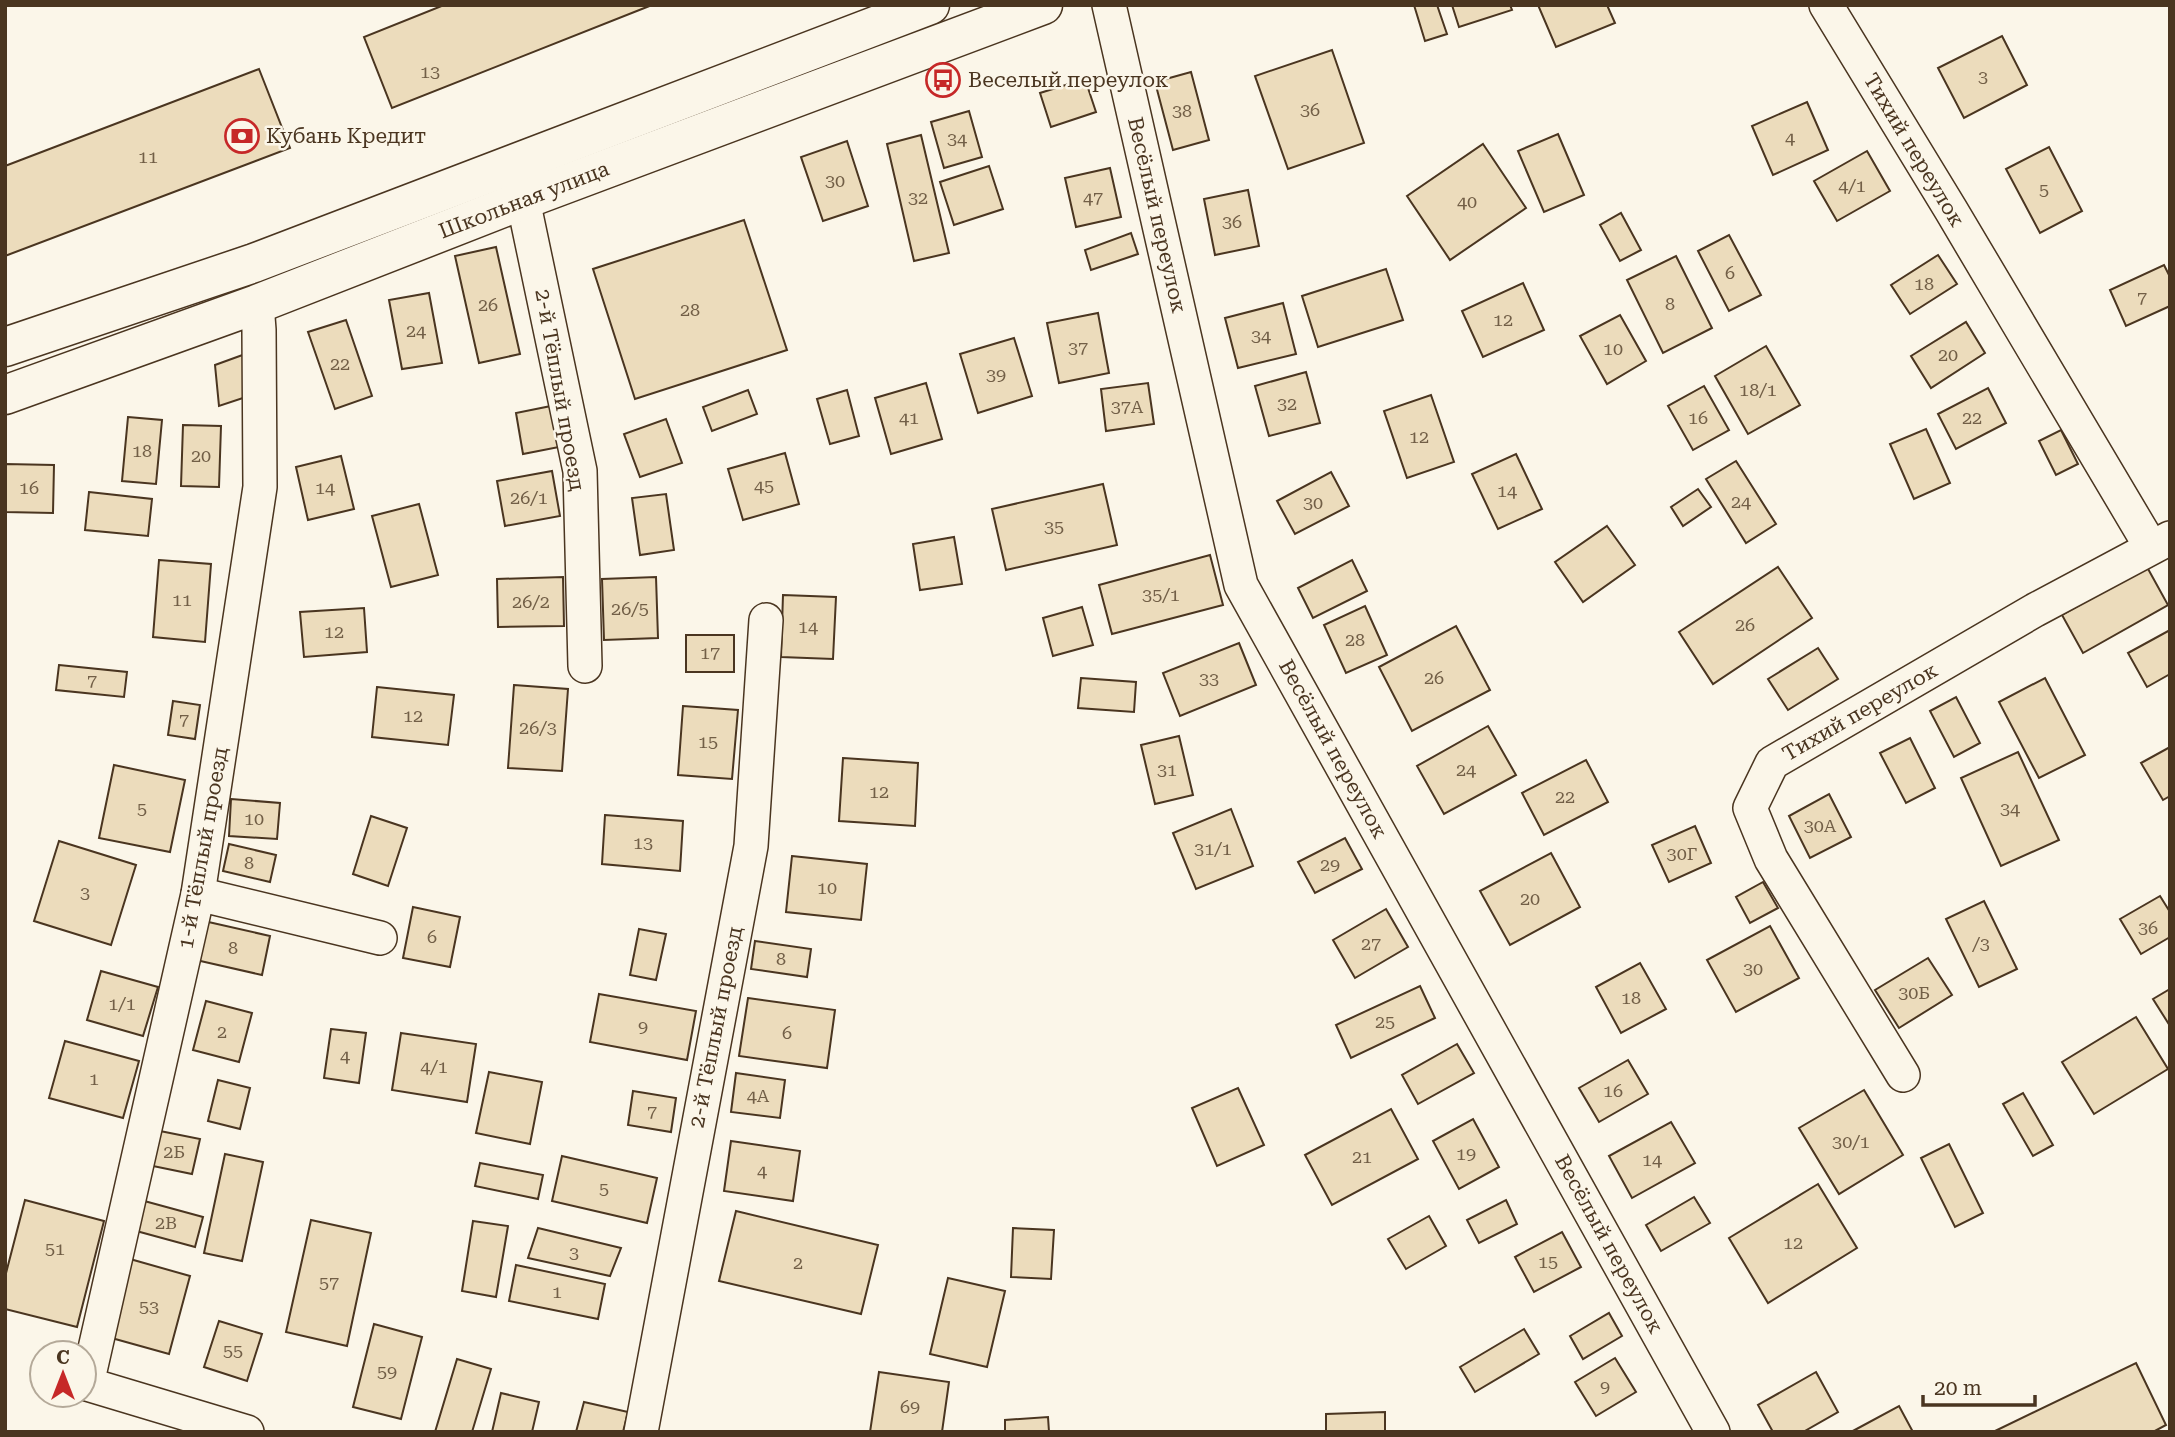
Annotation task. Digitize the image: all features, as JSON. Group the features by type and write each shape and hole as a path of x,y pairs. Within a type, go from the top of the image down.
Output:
{"main road":[{"name":"Школьная улица","path":"5,347 254,263 930,5"},
{"name":"Школьная улица","path":"5,395 257,304 523,200 1043,5"}],"street":[{"name":"Весёлый переулок","path":"1109,5 1241,585 1713,1432"},
{"name":"Тихий переулок","path":"1826,5 2160,543 2035,610 1772,763 1750,808 1771,859 1903,1075"},
{"name":"2-й Тёплый проезд","path":"523,200 580,471 585,666"},
{"name":"1-й Тёплый проезд","path":"247,1432 87,1384 198,894 260,487 257,304"},
{"name":"2-й Тёплый проезд","path":"641,1432 751,846 766,620"},
{"path":"198,894 380,938"}],"building":[{"path":"444,5 652,5 392,108 364,37"},
{"path":"1414,5 1437,5 1447,34 1425,41"},
{"path":"1452,5 1510,5 1512,10 1459,27"},
{"path":"1538,5 1607,5 1615,23 1556,47"},
{"path":"2002,36 2027,85 1964,118 1938,68"},
{"path":"1332,50 1364,143 1288,169 1255,76"},
{"path":"259,69 290,148 5,256 5,166"},
{"path":"1191,72 1209,140 1173,150 1155,82"},
{"path":"1085,79 1096,112 1051,127 1040,93"},
{"path":"1807,102 1828,150 1773,175 1752,126"},
{"path":"969,111 982,157 944,168 931,122"},
{"path":"1558,134 1584,195 1544,212 1518,151"},
{"path":"921,135 949,253 914,261 887,144"},
{"path":"847,141 868,206 823,221 801,157"},
{"path":"1483,144 1526,208 1450,260 1407,196"},
{"path":"2049,147 2082,211 2040,233 2006,169"},
{"path":"1867,151 1890,191 1837,221 1814,181"},
{"path":"989,166 1003,209 954,225 940,182"},
{"path":"1110,168 1121,217 1076,227 1065,178"},
{"path":"1248,190 1259,246 1215,255 1204,199"},
{"path":"1621,213 1641,250 1620,261 1600,225"},
{"path":"744,220 787,350 635,399 593,269"},
{"path":"1131,233 1138,254 1091,270 1085,250"},
{"path":"1729,235 1761,295 1729,311 1698,251"},
{"path":"496,247 520,354 479,363 455,256"},
{"path":"1938,255 1957,284 1910,314 1891,285"},
{"path":"1676,256 1712,328 1663,353 1627,280"},
{"path":"2164,265 2170,277 2170,306 2126,326 2110,290"},
{"path":"1386,269 1403,320 1318,347 1302,296"},
{"path":"1523,283 1544,330 1483,357 1462,311"},
{"path":"429,293 442,363 402,369 389,300"},
{"path":"1283,303 1296,354 1238,368 1225,318"},
{"path":"1098,313 1109,373 1059,383 1047,323"},
{"path":"1620,315 1646,361 1607,384 1580,336"},
{"path":"346,320 372,396 335,409 308,332"},
{"path":"1966,322 1985,353 1931,388 1911,356"},
{"path":"1014,338 1032,396 978,413 960,354"},
{"path":"1766,346 1800,405 1748,434 1715,376"},
{"path":"248,353 246,397 219,406 215,365"},
{"path":"1306,372 1320,423 1269,436 1255,386"},
{"path":"926,383 942,439 891,454 875,398"},
{"path":"1148,383 1154,424 1106,431 1101,389"},
{"path":"1704,386 1729,430 1693,450 1668,406"},
{"path":"1988,388 2006,423 1956,449 1938,414"},
{"path":"748,390 757,414 712,431 703,407"},
{"path":"847,390 859,436 830,444 817,399"},
{"path":"1431,395 1454,462 1407,478 1384,411"},
{"path":"551,406 559,447 523,454 516,413"},
{"path":"128,417 162,420 156,484 122,481"},
{"path":"666,419 682,463 640,477 624,434"},
{"path":"183,425 221,426 219,487 181,486"},
{"path":"1926,429 1950,483 1914,499 1890,444"},
{"path":"2061,430 2078,464 2056,475 2039,441"},
{"path":"785,453 799,504 743,520 728,469"},
{"path":"1516,454 1542,509 1498,529 1472,474"},
{"path":"341,456 354,509 308,520 296,467"},
{"path":"1736,461 1776,524 1746,543 1706,479"},
{"path":"5,464 54,465 53,513 5,512"},
{"path":"552,471 560,516 505,526 497,481"},
{"path":"1331,472 1349,506 1295,534 1277,501"},
{"path":"1103,484 1117,545 1006,570 992,509"},
{"path":"1698,489 1711,507 1683,526 1671,507"},
{"path":"89,492 152,499 148,536 85,530"},
{"path":"666,494 674,550 640,555 632,498"},
{"path":"419,504 438,575 391,587 372,516"},
{"path":"1607,526 1635,565 1583,602 1555,562"},
{"path":"954,537 962,584 920,590 913,544"},
{"path":"1210,555 1223,605 1112,634 1099,585"},
{"path":"159,560 211,564 205,642 153,637"},
{"path":"1352,560 1367,591 1313,618 1298,588"},
{"path":"1778,567 1812,618 1713,684 1679,632"},
{"path":"2147,567 2168,605 2083,653 2062,615"},
{"path":"563,577 564,626 498,627 497,579"},
{"path":"656,577 658,638 604,640 602,579"},
{"path":"783,595 836,597 833,659 781,657"},
{"path":"1365,606 1387,655 1346,673 1324,625"},
{"path":"1082,607 1093,645 1053,656 1043,618"},
{"path":"364,608 367,652 304,657 300,612"},
{"path":"1456,626 1490,690 1412,731 1379,667"},
{"path":"2170,630 2170,674 2147,687 2128,653"},
{"path":"686,635 734,635 734,672 686,672"},
{"path":"1239,643 1256,685 1180,716 1163,673"},
{"path":"1818,648 1838,679 1788,710 1768,679"},
{"path":"59,665 127,672 124,697 56,690"},
{"path":"1081,678 1136,682 1134,712 1078,708"},
{"path":"2045,678 2085,755 2039,778 1999,702"},
{"path":"514,685 568,689 562,771 508,768"},
{"path":"377,687 454,695 448,745 372,737"},
{"path":"1956,697 1980,743 1954,757 1930,711"},
{"path":"173,701 200,705 195,739 168,735"},
{"path":"683,706 738,710 732,779 678,775"},
{"path":"1488,726 1516,775 1444,814 1417,766"},
{"path":"1179,736 1193,795 1155,804 1141,745"},
{"path":"1910,738 1935,788 1906,803 1880,753"},
{"path":"2170,747 2170,796 2163,800 2141,763"},
{"path":"2018,752 2059,840 2001,866 1961,778"},
{"path":"843,758 918,763 915,826 839,821"},
{"path":"1586,760 1608,802 1544,835 1522,793"},
{"path":"114,765 185,780 170,852 99,838"},
{"path":"1829,794 1851,837 1810,858 1789,816"},
{"path":"231,799 280,803 277,839 229,836"},
{"path":"1231,809 1253,866 1196,889 1173,833"},
{"path":"605,815 683,821 680,871 602,864"},
{"path":"371,816 407,828 388,886 353,874"},
{"path":"1695,826 1711,863 1669,882 1652,845"},
{"path":"1345,838 1362,869 1315,893 1298,862"},
{"path":"59,841 136,865 111,945 34,921"},
{"path":"229,844 276,855 270,882 223,871"},
{"path":"1551,853 1580,907 1510,945 1480,891"},
{"path":"792,856 867,864 861,920 786,912"},
{"path":"1763,882 1778,908 1750,923 1736,897"},
{"path":"2160,896 2170,912 2170,937 2141,954 2120,919"},
{"path":"1984,901 2017,969 1979,987 1946,919"},
{"path":"413,907 460,917 450,967 403,958"},
{"path":"1386,909 1408,947 1355,978 1333,940"},
{"path":"204,921 270,936 262,975 196,960"},
{"path":"1770,926 1799,978 1736,1012 1707,960"},
{"path":"639,929 666,934 656,980 630,975"},
{"path":"755,941 811,949 807,977 751,969"},
{"path":"1928,958 1952,995 1899,1028 1875,990"},
{"path":"1640,963 1666,1009 1621,1033 1596,987"},
{"path":"101,971 158,987 143,1036 87,1020"},
{"path":"1420,986 1435,1018 1351,1058 1336,1025"},
{"path":"2170,989 2170,1026 2153,999"},
{"path":"599,994 696,1011 687,1060 590,1042"},
{"path":"748,998 835,1010 827,1068 739,1056"},
{"path":"206,1001 252,1013 239,1062 193,1050"},
{"path":"2136,1017 2168,1069 2094,1114 2062,1062"},
{"path":"331,1029 366,1033 359,1083 324,1078"},
{"path":"401,1033 476,1044 467,1102 392,1090"},
{"path":"65,1041 139,1061 123,1118 49,1098"},
{"path":"1457,1044 1474,1073 1418,1104 1402,1075"},
{"path":"1628,1060 1648,1094 1599,1122 1579,1088"},
{"path":"489,1072 542,1082 530,1144 476,1133"},
{"path":"736,1073 785,1080 780,1118 731,1112"},
{"path":"218,1080 250,1088 240,1129 208,1121"},
{"path":"1238,1088 1264,1145 1217,1166 1192,1108"},
{"path":"1864,1090 1903,1155 1839,1194 1799,1128"},
{"path":"633,1091 676,1098 671,1132 628,1125"},
{"path":"2023,1093 2053,1145 2033,1156 2003,1104"},
{"path":"1391,1109 1418,1159 1332,1205 1305,1155"},
{"path":"1473,1119 1499,1167 1459,1189 1433,1141"},
{"path":"1671,1122 1695,1163 1632,1198 1609,1156"},
{"path":"155,1130 200,1139 192,1174 148,1165"},
{"path":"731,1141 800,1151 793,1201 724,1191"},
{"path":"1949,1144 1983,1213 1955,1227 1921,1158"},
{"path":"225,1154 263,1162 242,1261 204,1253"},
{"path":"562,1156 657,1178 647,1223 552,1201"},
{"path":"480,1163 543,1175 538,1199 475,1186"},
{"path":"1818,1184 1857,1248 1768,1303 1729,1238"},
{"path":"1694,1197 1710,1223 1661,1251 1646,1225"},
{"path":"137,1199 203,1217 195,1247 129,1229"},
{"path":"25,1200 104,1221 77,1327 5,1309 5,1277"},
{"path":"1506,1200 1517,1224 1479,1243 1467,1220"},
{"path":"736,1211 878,1245 861,1314 719,1281"},
{"path":"1429,1216 1446,1246 1406,1269 1388,1239"},
{"path":"311,1220 371,1233 347,1346 286,1332"},
{"path":"473,1221 508,1226 496,1297 462,1291"},
{"path":"538,1228 621,1248 610,1276 528,1258"},
{"path":"1013,1228 1054,1230 1051,1279 1011,1277"},
{"path":"1562,1232 1581,1267 1534,1292 1515,1257"},
{"path":"130,1259 190,1276 169,1354 108,1337"},
{"path":"516,1265 605,1284 598,1319 509,1301"},
{"path":"948,1278 1005,1291 987,1367 930,1354"},
{"path":"1609,1313 1622,1336 1583,1359 1570,1336"},
{"path":"219,1321 262,1334 247,1381 204,1367"},
{"path":"374,1324 422,1337 401,1419 353,1407"},
{"path":"1524,1329 1539,1354 1475,1392 1460,1367"},
{"path":"1615,1358 1636,1392 1596,1416 1575,1382"},
{"path":"457,1359 491,1369 472,1432 435,1432"},
{"path":"2136,1363 2166,1425 2153,1432 1993,1432"},
{"path":"879,1372 949,1382 942,1432 870,1432"},
{"path":"1816,1372 1838,1412 1803,1432 1773,1432 1758,1405"},
{"path":"501,1393 539,1402 532,1432 492,1432"},
{"path":"584,1402 628,1412 623,1432 576,1432"},
{"path":"1899,1406 1913,1432 1851,1432"},
{"path":"1385,1412 1385,1432 1326,1432 1326,1414"},
{"path":"1048,1417 1049,1432 1005,1432 1005,1420"}],"place":[{"name":"Веселый переулок","path":"943,80"},
{"name":"Кубань Кредит","path":"242,136"}]}
